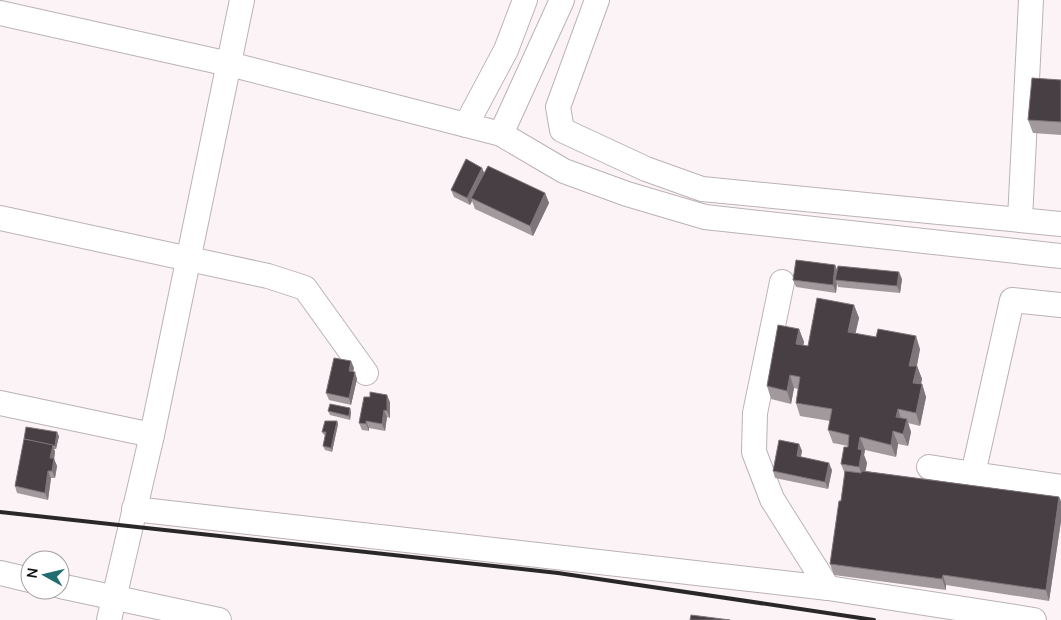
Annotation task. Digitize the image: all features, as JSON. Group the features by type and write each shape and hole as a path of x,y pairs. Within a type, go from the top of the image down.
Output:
{"street":[{"path":"111,609 152,435 242,0"},
{"path":"466,125 506,50 525,0"},
{"path":"501,134 562,0"},
{"path":"597,0 558,107 562,130 646,169 702,189 1061,224"},
{"path":"1020,219 1031,0"},
{"path":"0,13 229,64 501,134 564,170 627,194 705,217 1061,256"},
{"path":"0,218 268,276 305,288 366,373"},
{"path":"782,282 755,412 754,452 772,499 828,588"},
{"path":"973,474 1012,300 1061,305"},
{"path":"0,403 152,435"},
{"path":"929,467 1061,487"},
{"path":"134,509 828,588 1034,620"},
{"path":"0,573 20,578"},
{"path":"70,591 111,609 219,620"}],"building":[{"path":"1032,78 1061,80 1061,122 1028,120"},
{"path":"466,159 482,168 467,198 451,190"},
{"path":"488,166 545,193 530,226 471,198"},
{"path":"796,260 835,265 833,285 793,280"},
{"path":"838,266 899,272 897,286 835,280"},
{"path":"817,298 854,305 848,332 876,337 878,329 916,336 909,366 917,366 913,383 922,384 916,413 898,409 896,417 907,419 903,434 893,431 891,445 860,437 858,449 862,450 859,467 841,464 844,447 848,447 849,435 828,430 832,409 796,403 800,377 790,375 787,391 767,386 778,325 799,329 796,344 808,346"},
{"path":"334,358 351,361 349,371 355,372 349,398 326,393"},
{"path":"370,392 387,395 387,411 384,410 382,424 366,421 366,424 359,423 364,397 370,397"},
{"path":"330,404 350,408 349,416 328,411"},
{"path":"325,421 337,421 331,448 323,446 326,432 322,432"},
{"path":"26,427 57,432 55,446 24,439"},
{"path":"24,439 53,445 50,458 54,458 52,471 48,471 45,493 15,486"},
{"path":"779,440 799,444 797,456 829,463 825,482 773,471"},
{"path":"845,471 861,473 862,471 1059,497 1046,590 943,575 942,579 830,564"},
{"path":"691,615 730,620 690,620"}],"railway":[{"path":"0,512 558,573 874,620"}]}
